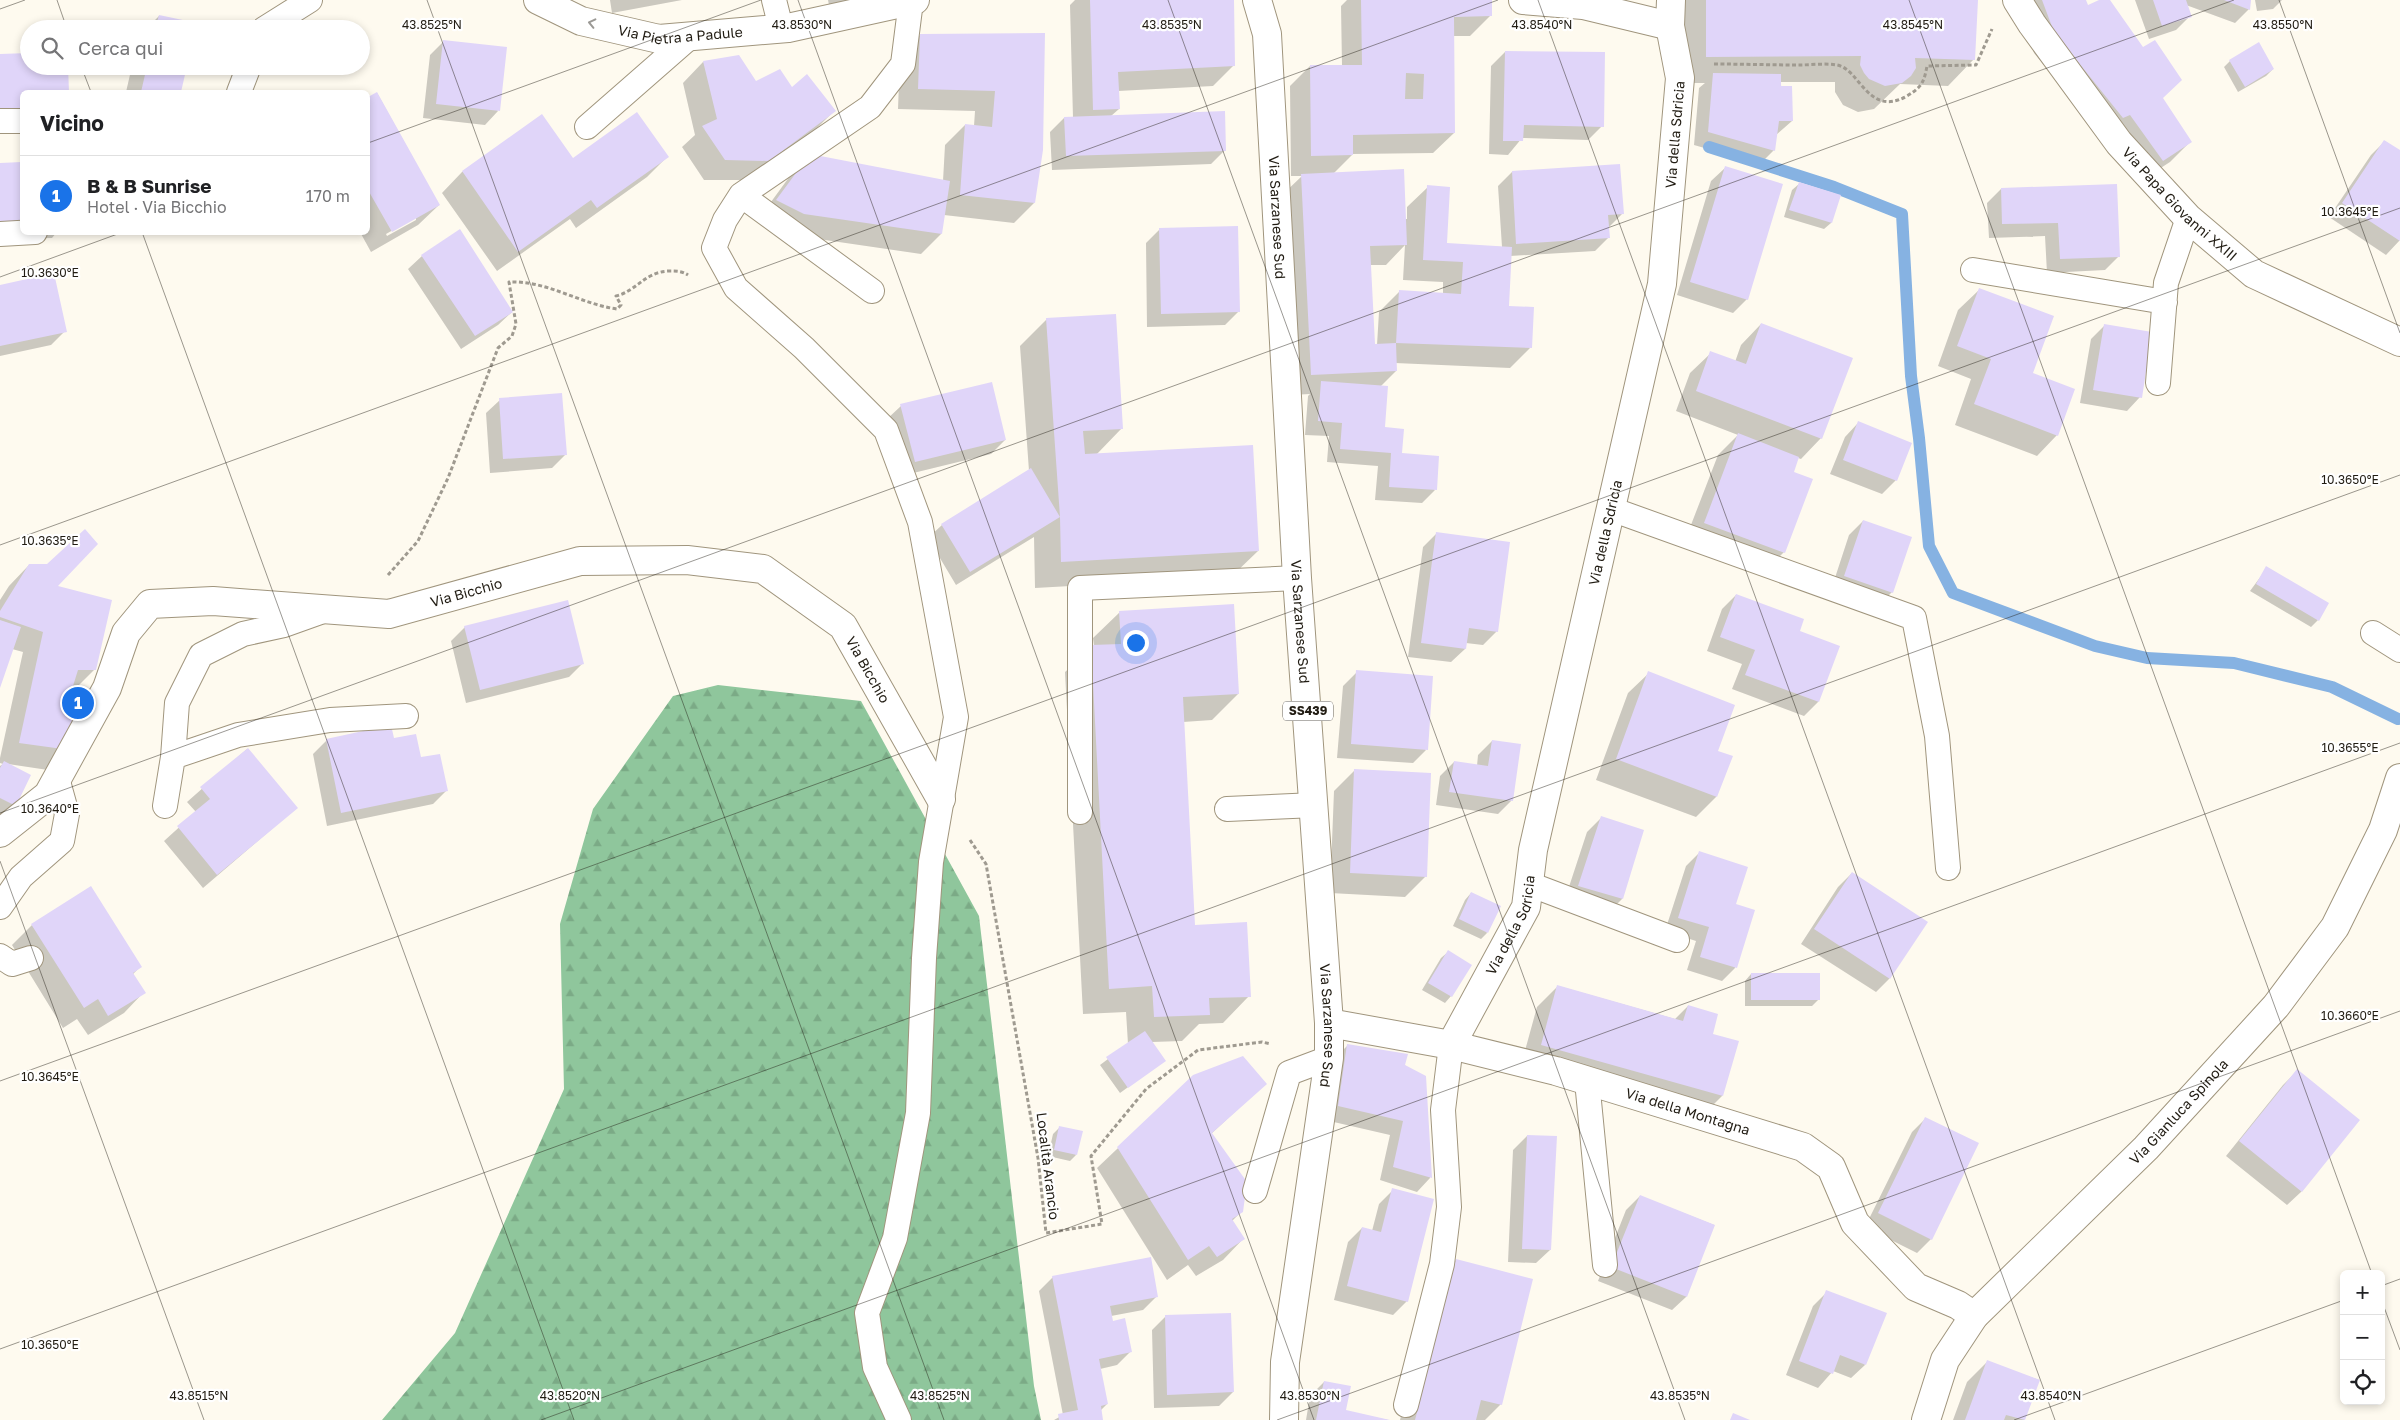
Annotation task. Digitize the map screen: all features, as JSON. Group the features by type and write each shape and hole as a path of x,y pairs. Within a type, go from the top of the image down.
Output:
{"street":[{"name":"Via Pietra a Padule","path":"538,0 591,23 659,39 780,28 913,0"},
{"name":"Via Sarzanese Sud","path":"1257,0 1267,34 1298,578 1329,1023 1328,1058 1285,1362 1284,1420"},
{"path":"1523,0 1671,13"},
{"name":"Via Papa Giovanni XXIII","path":"2017,0 2032,24 2119,143 2188,218 2254,274 2400,342"},
{"name":"Via della Sdricia","path":"1451,1045 1526,907 1533,850 1662,284 1680,78 1671,13"},
{"name":"Via Bicchio","path":"0,833 48,795 107,688 126,633 150,604 213,601 388,614 580,561 687,560 763,569 843,626 941,799"},
{"name":"Via Gianluca Spinola","path":"1926,1420 1945,1360 1974,1316 2146,1148 2276,1006 2335,927 2383,830 2400,778"},
{"name":"Via della Montagna","path":"1329,1023 1451,1045 1587,1081 1803,1147 1831,1167 1855,1223 1916,1287 1958,1305 1974,1316"}],"lane":[{"path":"278,20 310,0"},
{"path":"774,0 780,28"},
{"path":"899,1420 875,1367 867,1313 895,1238 918,1113 924,958 931,862 956,717 920,522 886,430 804,348 736,288 714,248 725,220 740,195 870,107 902,64 913,0"},
{"path":"587,127 691,36"},
{"path":"240,90 246,75"},
{"path":"0,121 20,120"},
{"path":"740,195 872,291"},
{"path":"2158,383 2166,283 2188,218"},
{"path":"0,234 20,233"},
{"path":"1973,270 2165,302"},
{"path":"1611,509 1914,618 1937,736 1948,868"},
{"path":"1080,812 1080,588 1298,578"},
{"path":"164,806 173,757 178,704 201,655 243,634 284,625 328,609"},
{"path":"2373,633 2400,650"},
{"path":"173,757 238,735 330,720 406,716"},
{"path":"0,907 22,877 62,841 68,814 57,778"},
{"path":"1227,808 1315,805"},
{"path":"1529,884 1677,940"},
{"path":"0,956 12,964 31,958"},
{"path":"1406,1405 1442,1264 1449,1207 1443,1110 1451,1045"},
{"path":"1255,1191 1289,1073 1328,1058"},
{"path":"1587,1081 1605,1265"}],"path":[{"path":"1678,63 1839,66 1857,81 1866,92 1880,100 1892,101 1906,96 1925,81 1927,66 1976,66 1993,25"},
{"path":"387,576 418,541 448,478 498,348 512,336 516,324 509,282 524,282 617,309 621,305 616,296 624,294 657,272 682,271 693,278 695,288 721,262"},
{"name":"Località Arancio","path":"941,799 986,864 1038,1158 1046,1233 1102,1224 1091,1156 1146,1089 1198,1050 1262,1042 1328,1058"}],"green space":[{"path":"718,685 861,701 979,916 1034,1386 1041,1420 382,1420 455,1333 564,1089 560,924 593,809 673,696"}],"building":[{"path":"1090,0 1234,0 1235,66 1118,72 1120,109 1093,110"},
{"path":"1361,0 1492,0 1492,16 1454,17 1455,133 1353,135 1353,155 1311,156 1310,65 1362,65","holes":["1406,73 1424,74 1423,99 1405,99"]},
{"path":"1706,0 1978,0 1975,60 1915,58 1916,68 1911,76 1902,83 1885,86 1869,79 1864,73 1860,65 1861,56 1706,57"},
{"path":"2042,0 2086,0 2088,5 2099,0 2110,0 2143,47 2155,40 2182,80 2163,98 2192,142 2163,161 2130,115 2123,118 2054,32"},
{"path":"2153,0 2186,0 2192,17 2162,26"},
{"path":"2224,0 2251,0 2250,10"},
{"path":"159,15 183,20 158,20"},
{"path":"1045,33 1043,150 1035,203 960,195 965,124 992,127 995,91 918,89 920,34"},
{"path":"443,40 507,47 500,111 436,104"},
{"path":"2259,42 2274,69 2245,87 2229,60"},
{"path":"1505,51 1605,52 1604,127 1524,125 1523,141 1503,141"},
{"path":"20,53 20,75 68,75 69,90 20,90 20,111 0,111 0,54"},
{"path":"739,55 756,81 780,69 792,87 807,74 836,111 769,161 725,160 702,126 717,119 703,61"},
{"path":"1713,73 1781,74 1781,86 1792,86 1793,121 1779,121 1775,151 1708,132"},
{"path":"145,75 185,75 181,90 141,90"},
{"path":"377,92 440,205 392,232 370,194 370,96"},
{"path":"1225,111 1226,151 1066,156 1064,117"},
{"path":"637,112 669,157 597,208 591,200 518,252 462,171 542,114 573,158"},
{"path":"2384,140 2400,150 2400,241 2342,203"},
{"path":"810,154 950,181 942,234 804,214 776,200"},
{"path":"20,162 20,225 0,226 0,163"},
{"path":"1620,164 1624,214 1608,215 1610,238 1516,244 1512,171"},
{"path":"1725,166 1783,184 1748,300 1690,282"},
{"path":"1404,169 1407,245 1370,246 1375,344 1396,343 1397,371 1311,375 1301,174"},
{"path":"1799,182 1841,195 1832,223 1789,210"},
{"path":"2117,184 2120,257 2060,259 2058,223 2002,224 2001,188"},
{"path":"1427,185 1450,187 1447,243 1512,247 1509,306 1534,307 1532,348 1396,343 1399,290 1461,294 1463,262 1423,260"},
{"path":"1238,226 1240,312 1161,314 1159,228"},
{"path":"460,229 513,312 475,336 421,255"},
{"path":"54,273 67,332 0,346 0,285"},
{"path":"1979,288 2054,316 2033,373 2075,389 2058,436 1974,404 1991,359 1957,346"},
{"path":"1116,314 1123,429 1083,431 1085,454 1253,445 1259,551 1061,562 1060,517 1046,318"},
{"path":"1761,323 1853,358 1822,439 1696,391 1710,351 1746,364"},
{"path":"2104,324 2152,332 2142,398 2093,390"},
{"path":"1321,381 1388,386 1385,427 1404,429 1402,453 1439,456 1437,490 1389,487 1391,453 1340,449 1342,423 1318,421"},
{"path":"992,382 1006,440 915,462 900,404"},
{"path":"562,393 567,455 503,459 499,398"},
{"path":"1858,421 1912,443 1897,481 1843,460"},
{"path":"1738,433 1799,457 1794,472 1813,479 1785,553 1704,523"},
{"path":"1031,468 1060,517 970,572 941,524"},
{"path":"1863,520 1912,537 1893,593 1844,576"},
{"path":"85,529 98,544 58,586 112,600 96,670 78,670 73,686 90,694 70,750 19,743 43,632 0,617 0,611 29,564 47,564"},
{"path":"1436,532 1510,542 1498,632 1469,628 1466,649 1421,643"},
{"path":"2266,566 2329,603 2319,621 2256,584"},
{"path":"1736,594 1804,619 1800,631 1840,646 1819,702 1745,675 1755,650 1720,637"},
{"path":"568,600 584,664 480,690 464,626"},
{"path":"1234,604 1239,694 1183,697 1195,925 1247,922 1251,997 1209,998 1210,1015 1154,1017 1152,986 1109,989 1091,645 1121,644 1119,611"},
{"path":"0,620 21,627 0,688"},
{"path":"1356,670 1433,676 1428,750 1351,744"},
{"path":"1648,671 1735,705 1718,751 1733,756 1717,797 1616,759"},
{"path":"391,725 394,738 416,734 421,757 440,754 448,791 341,813 326,739"},
{"path":"1492,740 1521,744 1513,801 1449,792 1454,761 1488,766"},
{"path":"248,748 298,808 217,875 177,826 210,799 200,787"},
{"path":"4,761 31,775 16,806 0,798 0,768"},
{"path":"1354,769 1431,773 1427,877 1350,873"},
{"path":"1601,816 1644,830 1623,899 1578,886"},
{"path":"1699,851 1748,867 1736,904 1755,910 1737,968 1700,957 1709,927 1678,918"},
{"path":"1852,872 1928,922 1890,979 1814,929"},
{"path":"91,886 142,967 133,973 146,993 108,1016 98,999 84,1008 31,924"},
{"path":"1471,892 1501,906 1488,933 1459,919"},
{"path":"1448,950 1472,965 1452,997 1428,983"},
{"path":"1751,973 1820,973 1820,1000 1751,1000"},
{"path":"1557,985 1683,1021 1688,1005 1718,1014 1713,1034 1739,1041 1723,1096 1541,1045"},
{"path":"1145,1031 1166,1061 1128,1088 1106,1057"},
{"path":"1347,1044 1408,1054 1405,1065 1426,1076 1432,1178 1393,1167 1403,1121 1338,1106"},
{"path":"1243,1056 1267,1084 1212,1133 1247,1182 1243,1212 1232,1219 1245,1239 1217,1257 1209,1246 1188,1260 1117,1147 1193,1075"},
{"path":"2297,1069 2360,1120 2302,1192 2239,1141"},
{"path":"1925,1117 1979,1143 1932,1240 1878,1213"},
{"path":"1059,1126 1083,1131 1077,1155 1054,1150"},
{"path":"1527,1135 1557,1136 1551,1250 1522,1249"},
{"path":"1392,1188 1434,1199 1408,1302 1347,1286 1362,1227 1381,1232"},
{"path":"1640,1195 1715,1225 1687,1297 1611,1267"},
{"path":"1151,1257 1158,1297 1110,1306 1113,1321 1125,1318 1132,1352 1099,1359 1108,1404 1101,1406 1103,1420 1059,1420 1058,1414 1078,1410 1052,1276"},
{"path":"1456,1259 1533,1279 1502,1405 1481,1400 1476,1420 1415,1420"},
{"path":"1826,1290 1887,1313 1866,1365 1840,1355 1833,1374 1799,1361"},
{"path":"1231,1313 1234,1392 1167,1395 1165,1315"},
{"path":"1987,1360 2040,1380 2025,1420 2006,1415 2004,1420 1965,1420"},
{"path":"1324,1381 1351,1386 1346,1410 1390,1420 1316,1420"},
{"path":"1733,1413 1750,1420 1730,1420"}],"waterway":[{"path":"1709,147 1834,187 1902,214 1911,376 1929,546 1953,593 2095,646 2147,658 2234,663 2332,687 2398,719"}],"place":[{"name":"B & B Sunrise","path":"78,703"}]}
